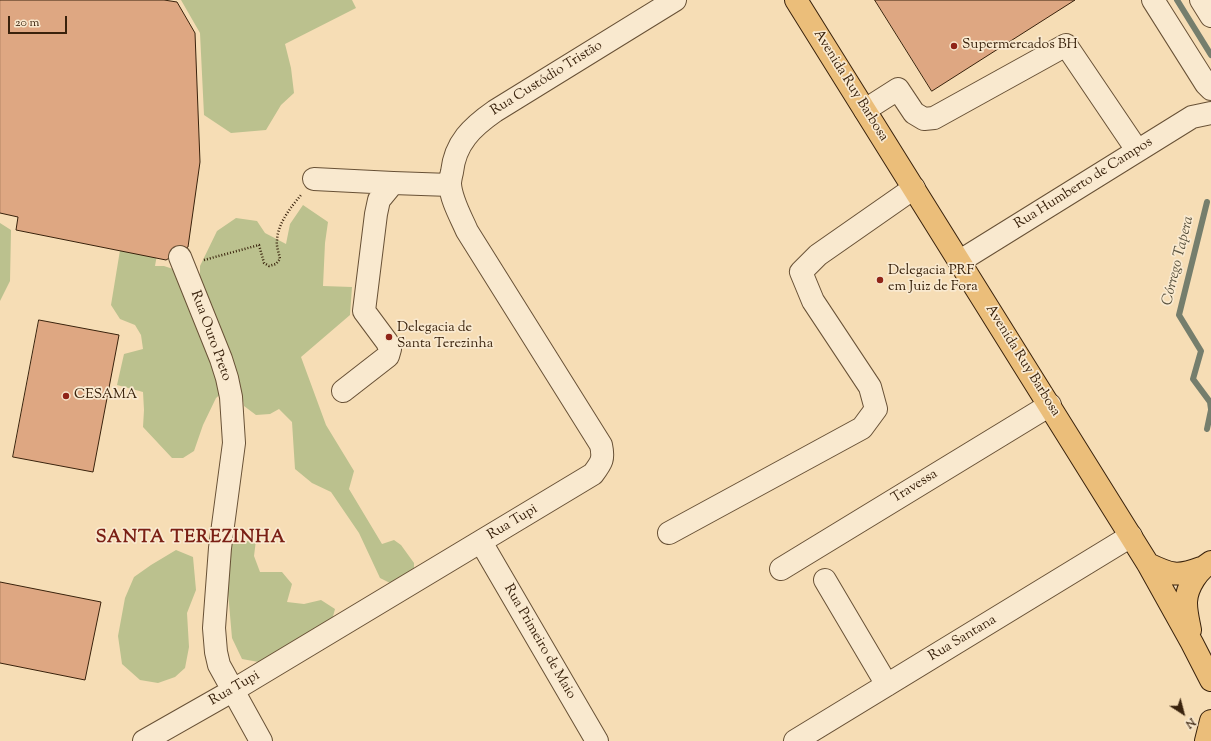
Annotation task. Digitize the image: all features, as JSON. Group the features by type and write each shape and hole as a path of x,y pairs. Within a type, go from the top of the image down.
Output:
{"main road":[{"name":"Avenida Ruy Barbosa","path":"796,0 1131,536 1192,643"},
{"path":"1148,564 1166,572 1184,574 1206,565"},
{"path":"1206,565 1187,589 1185,607 1192,643 1211,680"},
{"path":"1206,741 1211,721"}],"street":[{"name":"Rua Custódio Tristão","path":"450,185 453,162 462,140 476,125 495,111 675,0"},
{"path":"1154,0 1197,71 1211,90"},
{"path":"1201,0 1211,16"},
{"path":"865,110 898,89 914,113 924,119 934,118 1066,45 1137,150"},
{"path":"1197,71 1197,101 1202,115"},
{"name":"Rua Humberto de Campos","path":"960,261 1137,150 1202,115"},
{"path":"314,179 450,185"},
{"path":"343,391 388,356 390,349 364,311 379,200 393,183"},
{"name":"Rua Tupi","path":"144,741 232,691 481,542 593,474 601,464 603,456 601,445 467,231 457,209 450,185"},
{"path":"669,533 862,428 876,409 870,387 813,302 801,272 818,256 914,188"},
{"name":"Rua Ouro Preto","path":"182,261 221,359 231,397 234,443 220,548 214,628 216,652 218,664 261,741"},
{"name":"Travessa","path":"781,569 1050,405"},
{"name":"Rua Santana","path":"795,741 1131,536"},
{"name":"Rua Primeiro de Maio","path":"481,542 597,741"},
{"path":"825,580 887,685"}],"path":[{"path":"182,261 259,245 264,263 269,266 276,264 280,259 277,240 278,231 284,219 314,179"}],"green space":[{"path":"181,0 352,0 356,8 285,44 291,68 294,93 281,105 266,130 231,133 204,115 200,33"},
{"path":"303,205 328,222 325,243 323,286 352,287 350,315 301,357 326,425 354,471 349,489 382,544 394,540 401,545 414,563 414,571 392,584 380,578 359,533 331,492 312,483 295,469 292,422 279,409 270,414 256,415 244,406 240,384 207,303 200,277 200,266 217,231 236,218 257,221 265,233 286,244 290,224"},
{"path":"0,223 11,230 10,281 0,301"},
{"path":"123,232 159,243 155,266 164,266 179,271 223,392 216,398 203,425 194,451 183,458 172,458 143,427 143,392 117,385 124,354 143,349 141,335 135,325 120,319 111,305"},
{"path":"229,532 241,542 256,540 254,556 260,572 282,572 292,584 287,602 304,604 321,600 335,609 331,624 264,663 242,659 232,638 228,592"},
{"path":"176,550 193,557 196,590 187,613 189,647 185,668 175,677 158,683 140,680 122,664 118,636 125,598 134,577"}],"building":[{"path":"0,0 164,0 177,2 195,33 200,162 188,247 166,260 16,230 18,217 0,213"},
{"name":"Supermercados BH","path":"875,0 1075,0 932,91"},
{"name":"CESAMA","path":"39,320 119,335 93,472 13,457"},
{"path":"0,582 101,602 85,680 0,663"}],"waterway":[{"name":"Córrego Tapera","path":"1177,0 1211,55"},
{"name":"Córrego Tapera","path":"1207,202 1179,315 1201,351 1193,379 1210,402 1211,409"},
{"name":"Córrego Tapera","path":"1207,429 1211,410"}],"place":[{"name":"Supermercados BH","path":"954,46"},
{"name":"Delegacia PRF em Juiz de Fora","path":"880,280"},
{"name":"Delegacia de Santa Terezinha","path":"389,337"},
{"name":"CESAMA","path":"66,396"}],"district":[{"name":"SANTA TEREZINHA","path":"191,539"}]}
